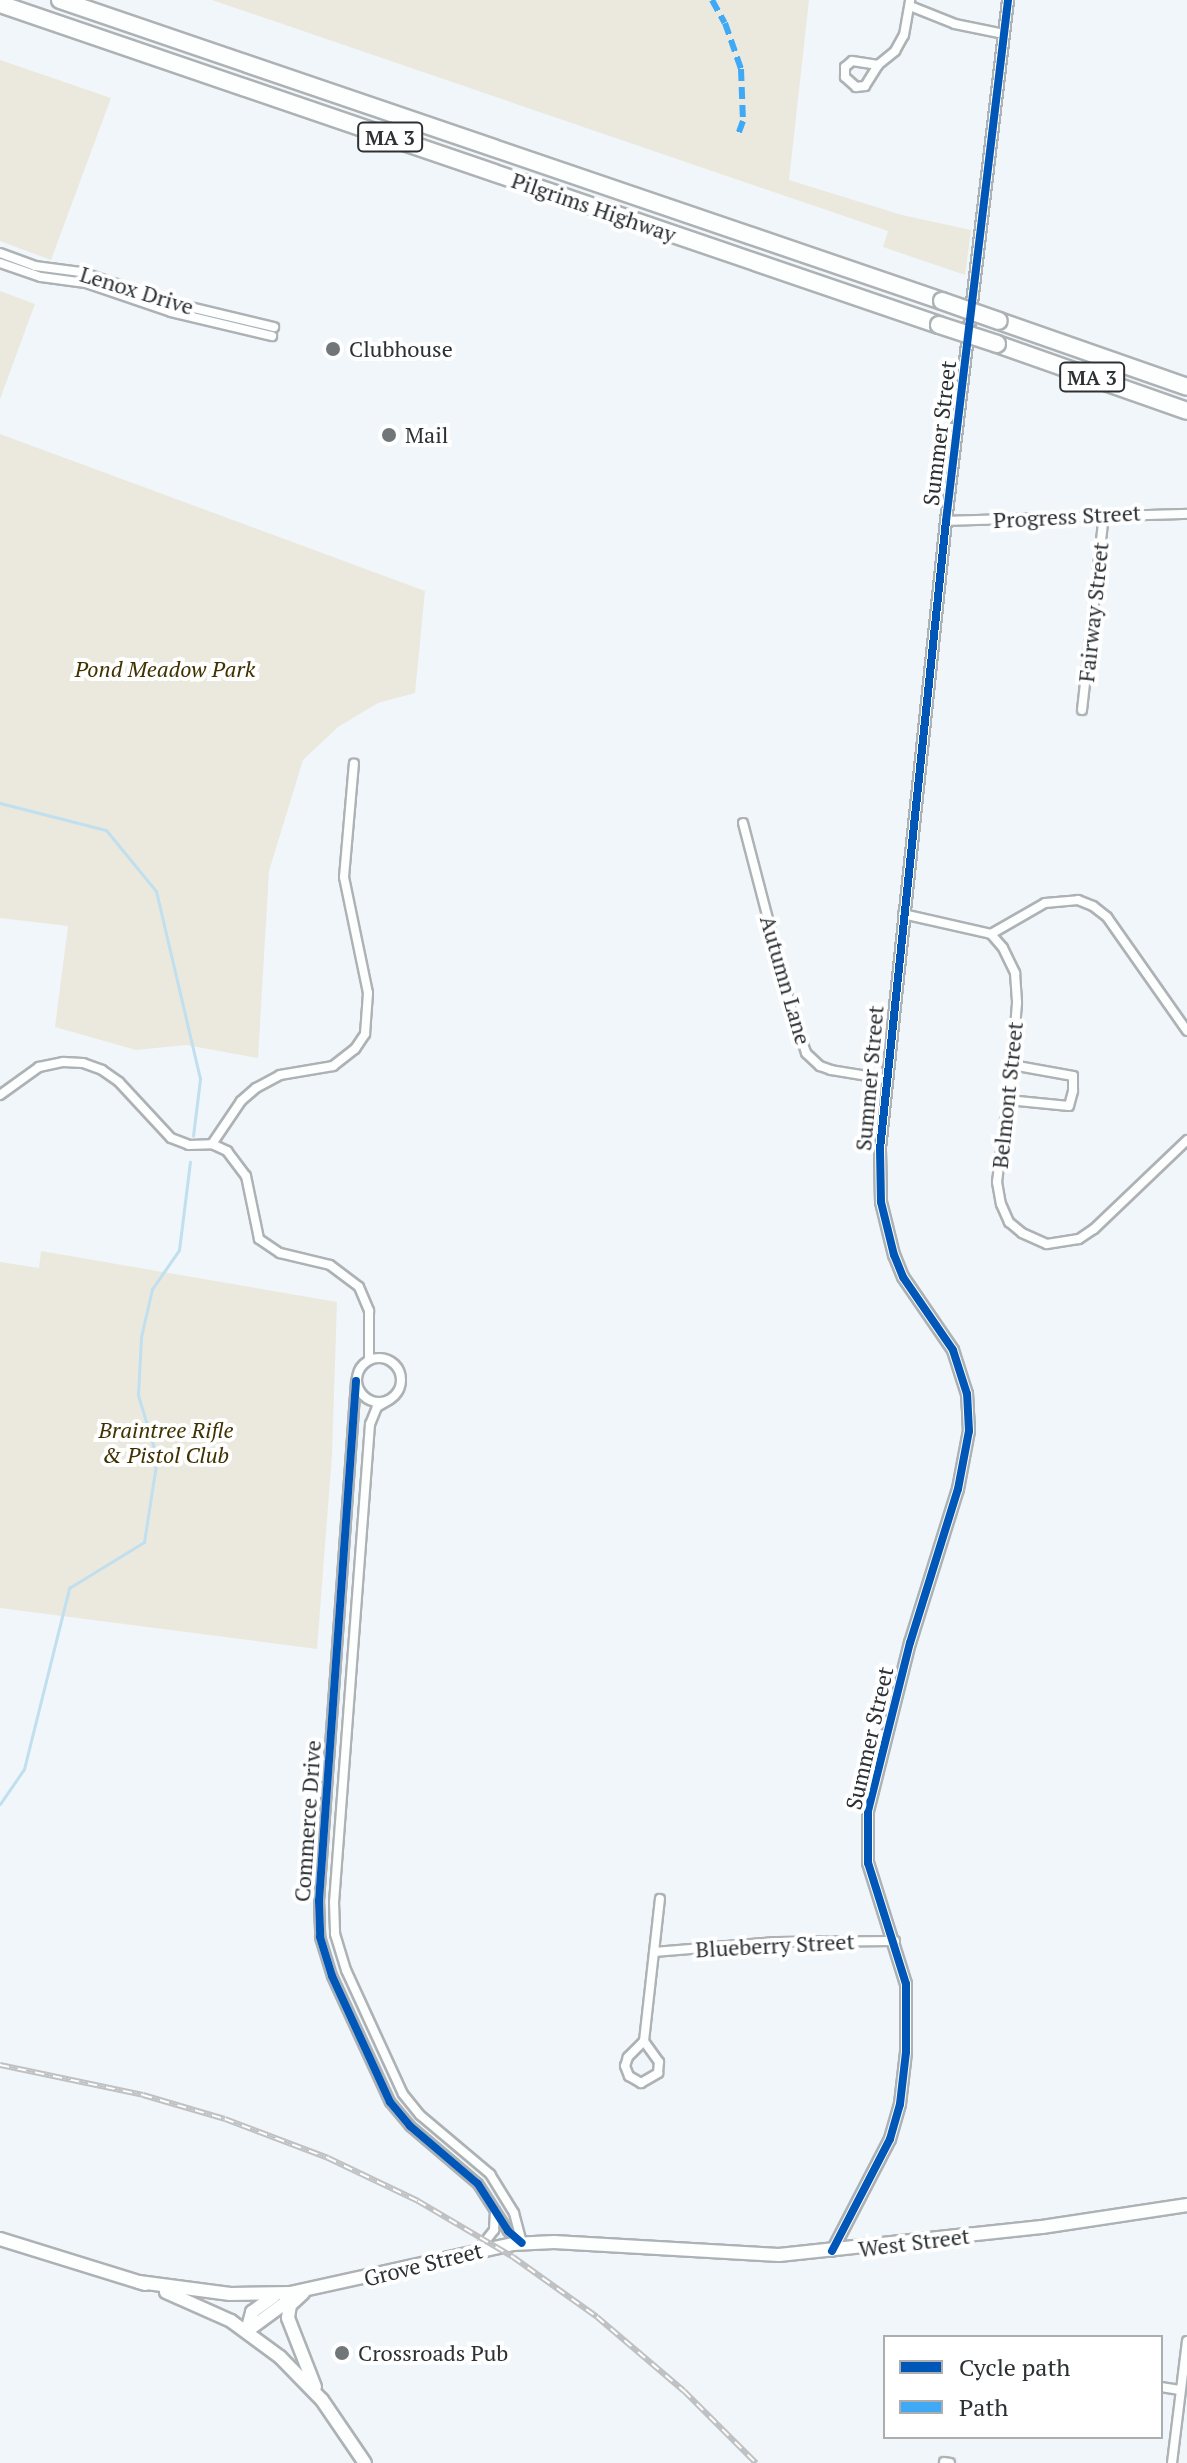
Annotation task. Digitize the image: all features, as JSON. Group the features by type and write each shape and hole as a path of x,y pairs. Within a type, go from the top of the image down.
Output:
{"highway":[{"name":"Pilgrims Highway","path":"60,0 1187,387"},
{"name":"Pilgrims Highway","path":"0,4 1187,411"}],"main road":[{"name":"West Street","path":"639,2247 751,2255 832,2251 1042,2227 1187,2205"},
{"name":"Grove Street","path":"0,2239 194,2302 247,2331 259,2325 285,2300 303,2292"},
{"name":"Grove Street","path":"139,2282 218,2293 278,2294 303,2292 476,2250 522,2243 639,2247"},
{"path":"303,2292 290,2305 289,2324 322,2400"},
{"path":"278,2294 255,2308 247,2320 247,2331 286,2363 322,2400 365,2463"}],"street":[{"name":"Summer Street","path":"832,2251 874,2175 896,2120 907,2011 906,1984 868,1863 868,1811 910,1643 967,1452 969,1413 962,1371 953,1350 903,1277 886,1227 879,1176 886,1079 946,521 1008,0"},
{"path":"878,65 899,45 910,3 955,24 1004,34"},
{"name":"Lenox Drive","path":"0,253 35,266 81,272 273,332 171,312 86,283 41,277 0,263"},
{"name":"Progress Street","path":"946,521 1104,514 1187,514"},
{"name":"Fairway Street","path":"1082,710 1104,514"},
{"path":"212,1144 241,1101 256,1088 280,1075 333,1066 355,1049 365,1034 368,993 344,877 354,763"},
{"name":"Autumn Lane","path":"743,823 795,1022 806,1053 831,1070 886,1079"},
{"path":"903,914 991,934 1045,903 1078,900 1093,906 1107,917 1187,1031"},
{"name":"Belmont Street","path":"991,934 1010,961 1017,986 1012,1065 997,1182 1001,1204 1009,1222 1022,1233 1047,1244 1063,1244 1094,1229 1187,1140"},
{"path":"0,1095 39,1067 63,1062 83,1063 113,1077 171,1138 189,1145 212,1144 227,1151 244,1171 254,1232 262,1242 280,1253 330,1265 359,1287 369,1311 369,1360"},
{"path":"1008,1100 1069,1106 1073,1091 1073,1076 1012,1065"},
{"path":"384,1359 397,1367 401,1382 389,1400 367,1399 356,1381 360,1368 369,1360 384,1359"},
{"name":"Commerce Drive","path":"356,1381 318,1915 326,1961 395,2109 410,2126 473,2178 508,2231 522,2243"},
{"name":"Commerce Drive","path":"389,1400 377,1407 370,1424 334,1902 336,1942 403,2094 420,2115 484,2168 511,2206 522,2243"},
{"path":"644,2041 659,2062 658,2073 641,2083 629,2076 625,2066 628,2057 644,2041 660,1899"},
{"name":"Blueberry Street","path":"654,1952 754,1943 895,1941"},
{"path":"346,2007 360,2001"},
{"path":"454,2162 463,2150"},
{"path":"473,2178 484,2168"},
{"path":"476,2250 485,2244 494,2230 494,2207"},
{"path":"1172,2463 1187,2341"},
{"path":"1163,2387 1180,2390"},
{"path":"944,2462 950,2463"}],"green space":[{"path":"212,0 809,0 789,180 902,215 971,230 965,275 883,247 888,231"},
{"path":"0,60 111,98 51,260 0,241"},
{"path":"0,291 35,304 0,399"},
{"name":"Pond Meadow Park","path":"0,434 425,591 415,693 378,703 338,727 303,760 269,871 258,1058 186,1045 136,1050 55,1027 68,926 0,918"},
{"name":"Braintree Rifle & Pistol Club","path":"41,1251 337,1302 332,1455 317,1649 0,1608 0,1262 39,1268"}],"waterway":[{"path":"0,803 106,830 156,891 200,1079 193,1136"},
{"path":"0,1804 24,1769 69,1588 144,1542 157,1458 138,1395 141,1337 152,1289 179,1250 190,1162"}],"railway":[{"path":"0,2065 143,2095 225,2119 328,2158 418,2201 513,2257 597,2317 684,2391 756,2463"}],"marked path":[{"path":"712,0 725,23 741,69 743,121 738,135"}],"cycle path":[{"path":"832,2251 890,2139 900,2104 906,2052 906,1984 868,1863 868,1811 910,1643 958,1489 969,1431 967,1394 953,1350 903,1277 894,1255 881,1202 880,1149 946,521 1008,0"},
{"path":"356,1381 319,1901 320,1937 332,1976 390,2102 410,2126 478,2184 508,2231 522,2243"}],"place":[{"name":"Clubhouse","path":"333,349"},
{"name":"Mail","path":"389,435"},
{"name":"Crossroads Pub","path":"342,2353"}]}
